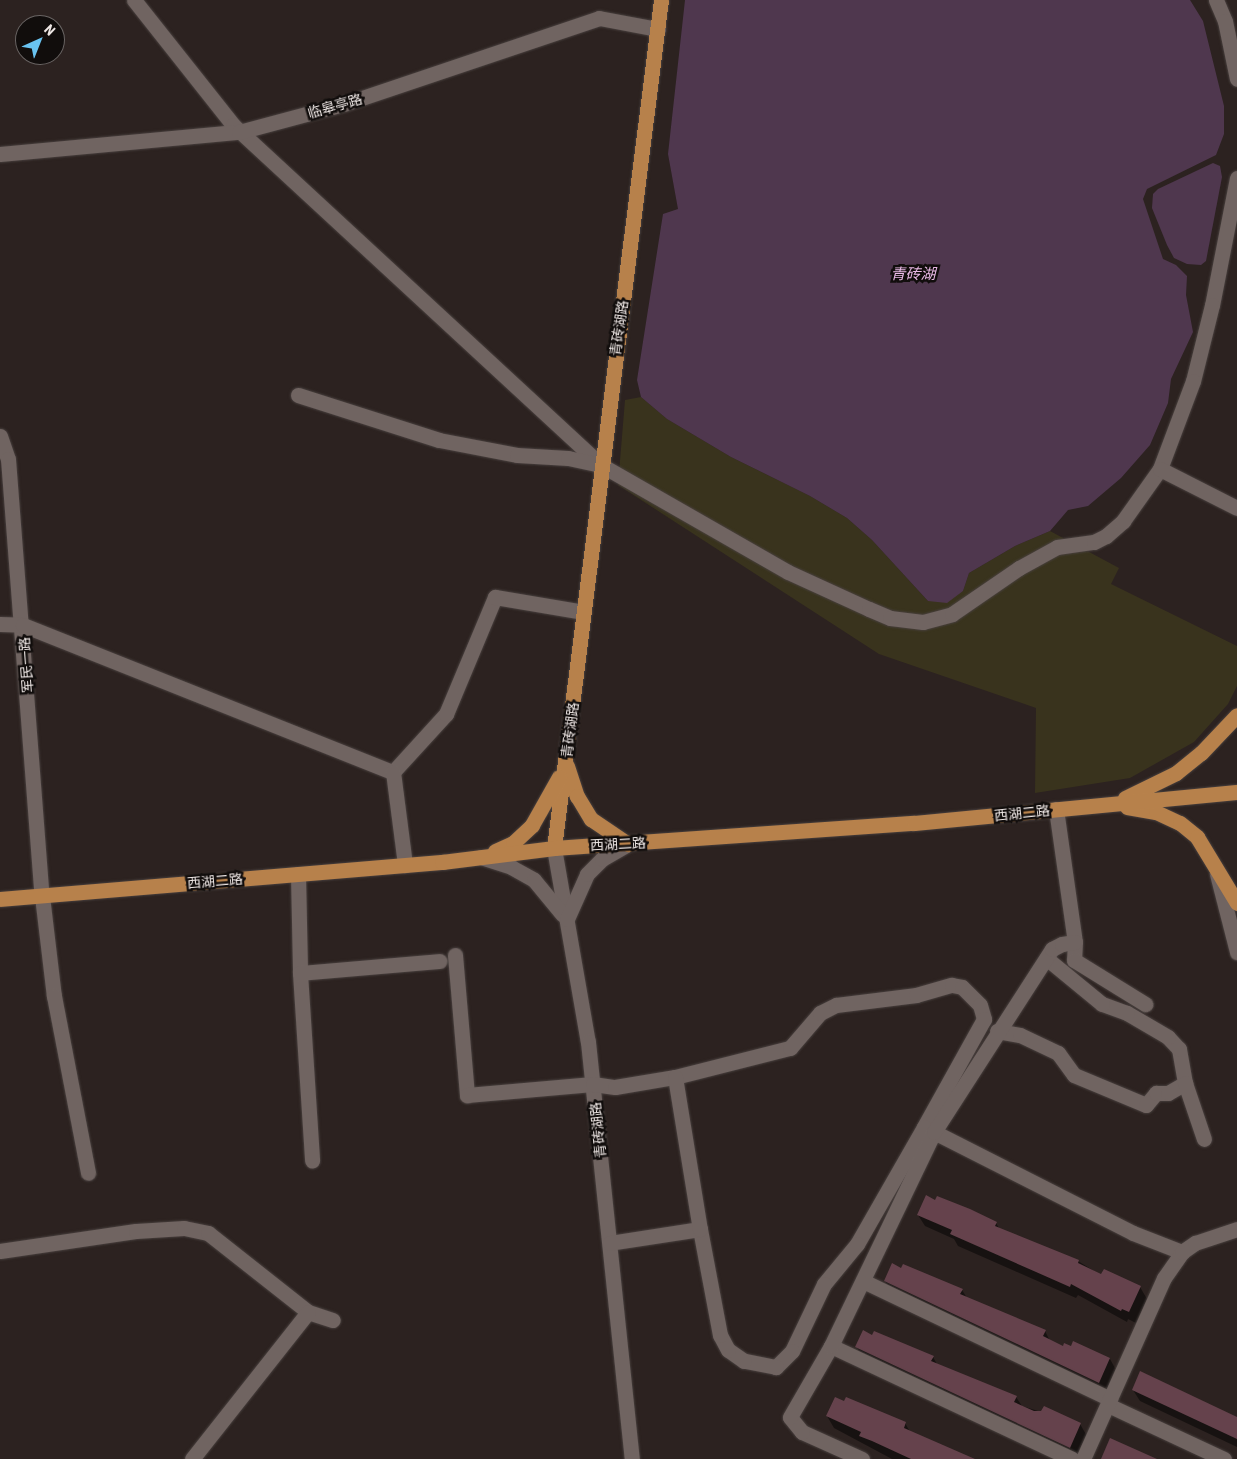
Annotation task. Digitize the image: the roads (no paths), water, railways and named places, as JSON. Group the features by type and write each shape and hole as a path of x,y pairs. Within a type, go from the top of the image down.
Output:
{"main road":[{"name":"青砖湖路","path":"554,848 661,0"},
{"path":"1111,804 1176,773 1201,753 1237,715"},
{"path":"566,762 577,796 591,819 628,844"},
{"path":"481,857 513,843 532,825 566,762"},
{"name":"西湖二路","path":"0,899 405,865 554,848 780,835 1237,792"},
{"path":"1111,804 1156,812 1180,823 1197,837 1237,903"}],"street":[{"path":"134,0 239,132 601,465 788,572 890,618 923,622 952,614 1019,568 1057,547 1094,542 1106,536 1123,521 1160,469 1192,381 1212,305 1237,178"},
{"path":"1216,0 1225,21 1237,78"},
{"name":"临皋亭路","path":"0,154 239,132 347,103 599,18 658,28"},
{"path":"298,395 439,440 517,455 568,458 601,465"},
{"name":"军民一路","path":"0,436 8,460 23,624 42,896 54,996 88,1173"},
{"path":"1160,469 1237,508"},
{"path":"405,865 393,772 446,714 495,597 584,612"},
{"path":"0,624 23,624 393,772"},
{"path":"1056,809 1075,942 1074,960 1145,1004"},
{"path":"481,857 511,867 534,880 567,920 587,874 602,859 628,844"},
{"name":"青砖湖路","path":"554,848 593,1084 632,1459"},
{"path":"1215,865 1237,952"},
{"path":"298,874 300,973 312,1161"},
{"path":"862,1459 802,1432 790,1417 831,1346 934,1132 997,1031 1052,949 1062,944 1075,942"},
{"path":"455,955 467,1095 593,1084 615,1087 675,1077 790,1048 820,1013 836,1005 916,995 952,985 971,994 984,1019 857,1244 824,1284 792,1351 776,1367 744,1361 728,1350 720,1335 675,1077"},
{"path":"1046,958 1102,1004 1127,1013 1168,1036 1179,1049 1185,1083 1204,1139"},
{"path":"300,973 439,960"},
{"path":"997,1031 1020,1035 1058,1053 1074,1075 1146,1105 1156,1093 1168,1093 1185,1083"},
{"path":"934,1132 1133,1234 1182,1252"},
{"path":"0,1251 136,1231 184,1228 208,1233 308,1312 333,1320"},
{"path":"610,1243 700,1229"},
{"path":"1083,1459 1164,1278 1182,1252 1195,1243 1237,1229"},
{"path":"863,1281 1224,1459"},
{"path":"192,1459 308,1312"},
{"path":"831,1346 1072,1459"}],"water":[{"name":"青砖湖","path":"685,0 1190,0 1203,21 1224,106 1224,134 1216,155 1147,189 1143,199 1163,259 1176,265 1187,276 1186,295 1193,332 1171,379 1168,403 1150,445 1121,478 1088,506 1068,510 1050,531 1015,546 969,573 963,591 947,603 928,601 872,540 847,518 810,496 731,457 667,419 641,397 637,380 663,214 678,209 668,154"},
{"path":"1213,163 1220,166 1222,177 1206,261 1201,265 1187,264 1174,258 1167,245 1152,208 1153,194 1158,189"}]}
